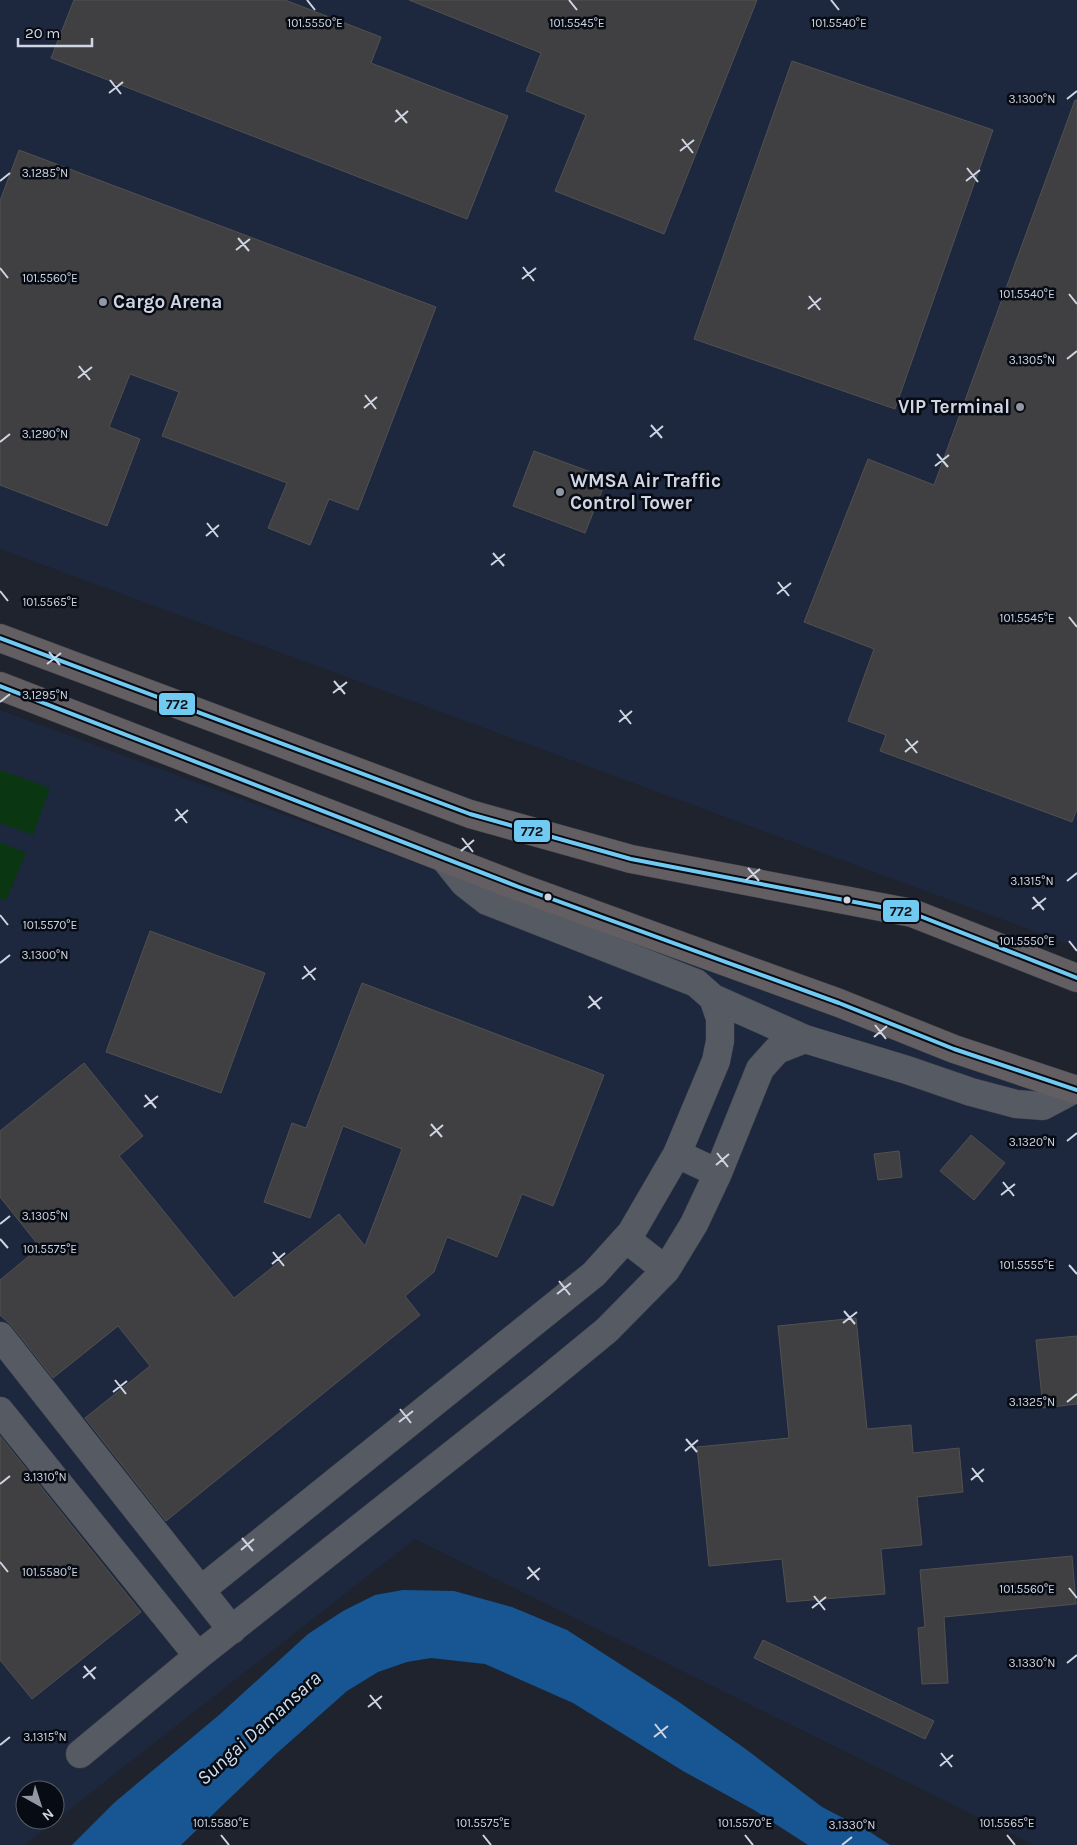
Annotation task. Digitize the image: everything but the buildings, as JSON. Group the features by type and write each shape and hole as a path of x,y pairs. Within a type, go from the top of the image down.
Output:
{"main road":[{"path":"0,638 470,814 632,859 912,913 1077,978"},
{"path":"0,686 444,858 839,1003 954,1049 1076,1089"}],"street":[{"path":"444,858 464,883 486,901 696,983 713,998 805,1039 894,1066 970,1092 1016,1104 1043,1106 1076,1089"},
{"path":"200,1590 594,1274 626,1239 677,1154 716,1061 720,1041 720,1018 713,998"},
{"path":"80,1754 198,1656 540,1386 607,1330 666,1270 694,1224 718,1173 760,1069 777,1050 805,1039"},
{"path":"677,1154 718,1173"},
{"path":"626,1239 666,1270"},
{"path":"0,1336 232,1630"},
{"path":"0,1411 198,1656"}],"shaded area":[{"path":"0,0 1077,0 1077,947 0,549"},
{"path":"0,710 1077,1106 1077,1845 1034,1845 415,1539 65,1813 65,1780 15,1780 15,1830 43,1830 24,1845 0,1845"}],"green space":[{"path":"0,770 50,788 33,835 0,823"},
{"path":"0,842 26,853 6,901 0,898"}],"water":[{"name":"Sungai Damansara","path":"403,1590 454,1591 512,1607 567,1630 679,1702 747,1750 822,1807 870,1832 890,1845 808,1845 754,1810 683,1771 573,1703 485,1664 431,1658 407,1662 378,1672 347,1691 276,1754 181,1845 72,1845 115,1802 219,1715 308,1634 343,1611 375,1595"}],"transit line":[{"name":"772","path":"0,638 470,814 631,859 912,913 1077,978"},
{"name":"772","path":"0,686 519,887 839,1003 954,1049 1077,1090"}],"place":[{"name":"Cargo Arena","path":"103,302"},
{"name":"VIP Terminal","path":"1020,407"},
{"name":"WMSA Air Traffic Control Tower","path":"560,492"}]}
